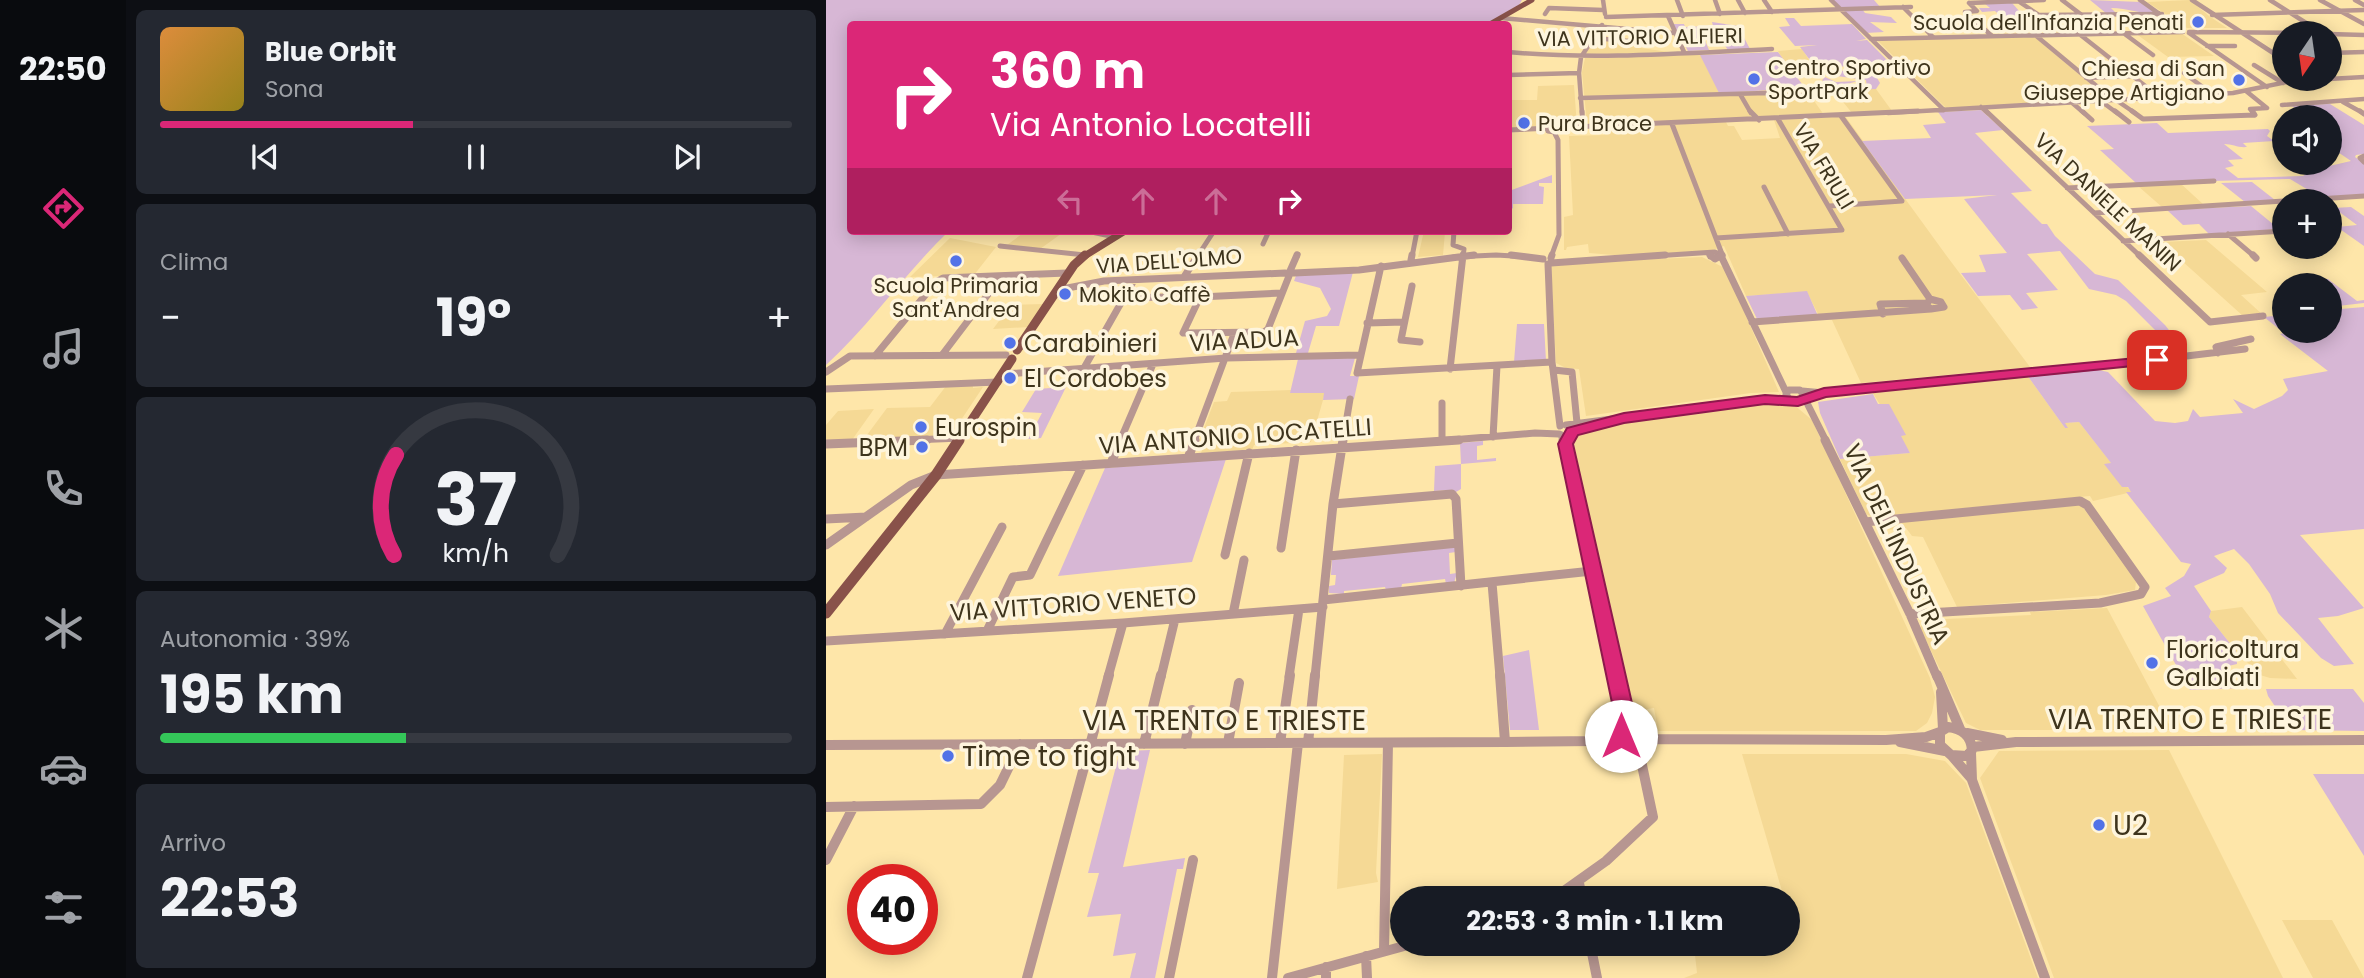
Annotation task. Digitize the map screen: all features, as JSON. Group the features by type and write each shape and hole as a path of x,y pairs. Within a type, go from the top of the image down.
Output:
{"main road":[{"path":"1496,21 1529,1"},
{"path":"826,614 936,475 1067,273 1085,255 1118,235"}],"street":[{"path":"1603,0 1606,17"},
{"path":"1676,0 1683,16"},
{"path":"1715,0 1720,14"},
{"path":"1738,0 1745,13"},
{"path":"1764,0 1772,12"},
{"path":"1832,0 1944,110"},
{"path":"1992,35 1965,12 1977,11 1969,3 2044,0"},
{"path":"2062,0 2105,32"},
{"path":"2140,0 2267,87"},
{"path":"2192,0 2272,53"},
{"path":"2262,0 2272,1 2303,21"},
{"path":"2320,0 2364,24"},
{"path":"2355,0 2364,5"},
{"path":"2018,1 2039,15"},
{"path":"1903,7 1933,37"},
{"path":"1606,17 1911,7"},
{"path":"1545,15 1549,8 1603,10"},
{"path":"2212,15 2364,10"},
{"path":"2031,15 2162,15"},
{"path":"1668,16 1684,52"},
{"path":"1583,128 1579,73 1581,57 1606,17"},
{"path":"1501,18 1505,21"},
{"path":"1512,22 1674,33"},
{"path":"1871,39 2105,32 2272,32"},
{"path":"2122,32 2153,55"},
{"path":"2077,33 2158,96"},
{"path":"2034,34 2086,78 2140,118 2255,115 2250,109 2267,108 2246,91"},
{"path":"2342,34 2362,35"},
{"path":"1594,38 1664,44"},
{"path":"2207,46 2235,46"},
{"name":"VIA VITTORIO ALFIERI","path":"1512,52 1581,57 1772,50"},
{"path":"2342,53 2364,52"},
{"path":"2254,65 2272,76"},
{"path":"1512,75 1579,73"},
{"path":"2184,73 2212,94"},
{"path":"2086,78 2132,76"},
{"path":"2342,78 2364,77"},
{"path":"1512,130 1540,129 1558,134 1573,128 1841,116 2212,94 2272,86"},
{"path":"1740,94 1750,112 1759,120"},
{"path":"1580,98 1807,95"},
{"path":"2098,99 2129,122"},
{"path":"2282,105 2364,99"},
{"path":"2070,101 2092,120"},
{"path":"2341,101 2364,114"},
{"name":"VIA DANIELE MANIN","path":"1982,107 2210,322 2263,316"},
{"path":"1748,120 1750,112"},
{"path":"1830,206 1902,201 1841,116"},
{"name":"VIA FRIULI","path":"1717,240 1842,230 1778,119"},
{"path":"1672,124 1717,240 1716,256"},
{"path":"1558,134 1559,236 1547,261 1553,366 1592,571 1627,725"},
{"path":"2067,188 2214,181"},
{"path":"1763,187 1787,234"},
{"path":"2342,197 2364,196"},
{"path":"2094,213 2272,202"},
{"path":"2123,241 2272,232"},
{"path":"2228,234 2256,258"},
{"path":"1106,235 1115,237"},
{"path":"1184,277 1211,235"},
{"path":"1263,244 1267,235"},
{"path":"1411,260 1415,235"},
{"path":"1450,369 1464,249 1453,245 1454,235"},
{"path":"1000,246 1085,255"},
{"path":"1282,293 1200,297 1182,330 1188,335 1264,332 1268,329 1298,254"},
{"name":"VIA DELL'OLMO","path":"1057,290 1094,282 1290,273 1381,266 1463,255 1531,257 1547,261"},
{"path":"1547,261 1716,256 1727,266 1789,397 1814,417"},
{"path":"1752,323 1883,314 1929,304 1902,258"},
{"path":"1381,266 1356,373 1553,366 1572,372 1577,420"},
{"path":"875,356 936,282 943,278 1067,273"},
{"path":"942,355 1002,276"},
{"path":"1084,368 1134,280"},
{"path":"1412,286 1402,341 1420,342"},
{"path":"1124,298 1165,297"},
{"path":"1367,323 1404,322"},
{"path":"1188,458 1234,334"},
{"path":"2218,353 2216,347 2251,339"},
{"path":"1789,397 2245,349"},
{"path":"826,372 845,357 1012,354"},
{"name":"VIA ADUA","path":"826,389 1001,378 1084,368 1226,358 1359,355"},
{"path":"1111,463 1153,364"},
{"path":"1493,437 1497,366"},
{"path":"1777,375 1802,394"},
{"path":"1789,397 1802,394"},
{"name":"VIA DELL'INDUSTRIA","path":"1802,394 1910,614 1941,689 1963,731"},
{"name":"VIA ANTONIO LOCATELLI","path":"1564,432 1577,420 1589,422 1789,397"},
{"path":"1272,978 1323,604 1340,449 1350,399"},
{"path":"1442,404 1442,441"},
{"name":"VIA ANTONIO LOCATELLI","path":"936,475 1564,432 1624,418"},
{"path":"826,444 961,438"},
{"path":"1281,548 1296,450"},
{"path":"1225,555 1249,453"},
{"path":"986,631 1013,577 1030,575 1083,465"},
{"path":"826,545 911,485 936,475"},
{"path":"1334,505 1452,494 1456,499 1461,586"},
{"path":"1865,522 2080,501 2087,505 2145,587 2141,594 2101,603 1910,614"},
{"path":"826,519 866,517"},
{"path":"945,634 1002,527"},
{"path":"1329,556 1458,543"},
{"path":"1233,614 1244,560"},
{"name":"VIA VITTORIO VENETO","path":"826,640 1123,623 1299,609 1592,571"},
{"path":"1492,583 1505,742"},
{"path":"1280,743 1299,609"},
{"path":"1144,744 1175,619"},
{"path":"1027,978 1123,623"},
{"path":"1228,743 1239,683"},
{"name":"VIA DELL'INDUSTRIA","path":"1941,689 1941,731"},
{"path":"1185,744 1192,710"},
{"path":"1627,725 1621,736 1624,741 1637,742"},
{"path":"1574,886 1643,829 1653,817 1637,742 1643,733 1639,727 1627,725"},
{"name":"VIA TRENTO E TRIESTE","path":"1637,742 1886,740 1926,737 1954,727 2016,742"},
{"path":"1941,731 1938,738 1972,780"},
{"path":"1963,731 1972,750 1972,780 2045,978"},
{"name":"VIA TRENTO E TRIESTE","path":"826,745 1505,742 1593,741 1621,736"},
{"name":"VIA TRENTO E TRIESTE","path":"1886,740 1962,757 1972,750 2016,742 2364,740"},
{"path":"1384,951 1388,743"},
{"path":"826,807 981,804 990,799 997,790 1020,744"},
{"path":"826,860 854,806"},
{"path":"1168,978 1193,860"},
{"path":"1288,978 1326,973 1366,956 1390,949"},
{"path":"1366,956 1367,978"},
{"path":"1593,956 1597,978"}],"shaded area":[{"path":"826,0 1522,0 1519,5 1491,21 847,21 847,235 945,235 826,365"},
{"path":"1833,0 1874,0 1881,8 1862,9 1865,13 1891,17 1897,23 1870,22 1884,32 1866,33"},
{"path":"2090,0 2141,2 2157,14 2111,8 2117,14 2107,14"},
{"path":"2190,0 2227,28 2187,28 2147,2"},
{"path":"1984,3 2012,3 2021,13 2033,15 2022,15 2029,22 2007,22 1995,11 1982,12 1979,8 1990,8"},
{"path":"1785,18 1794,18 1801,26 1852,24 1866,39 1856,41 1867,40 1900,73 1877,78 1880,83 1876,89 1847,90 1833,87 1822,80 1825,77 1836,82 1858,81 1843,85 1867,87 1866,80 1837,76 1834,71 1882,71 1885,68 1869,65 1816,68 1800,47 1817,45 1795,46 1779,27 1790,26"},
{"path":"1712,22 1738,26 1750,49 1728,50 1718,36 1703,36 1709,50 1688,51 1673,24 1684,24 1685,27 1713,26"},
{"path":"2135,33 2181,33 2214,56 2168,57"},
{"path":"2032,35 2106,97 1947,109 1877,40"},
{"path":"1605,39 1636,42 1635,47 1668,52 1584,56 1590,46 1600,46"},
{"path":"1802,49 1816,68 1790,70 1778,51"},
{"name":"Centro Sportivo SportPark","path":"1778,52 1805,88 1719,93 1700,55"},
{"path":"1699,53 1767,89 1805,88 1824,115 1587,124 1582,72 1585,58"},
{"path":"1574,85 1577,127 1512,128 1512,100 1537,100 1538,86"},
{"path":"1831,87 1876,89 1892,111 1852,113"},
{"path":"1981,110 2003,130 1975,133 2032,191 2011,193 2042,224 2047,224 2055,236 2095,274 2118,280 2165,325 2179,343 2168,343 2126,301 2116,295 2089,289 2060,251 2027,254 2058,290 2026,293 2038,308 2022,310 2010,295 1978,296 1961,273 1986,272 1979,255 2007,253 1964,199 1997,195 1905,199 1862,141 1931,138 1923,125 1946,123 1938,112"},
{"path":"2342,111 2364,125 2364,154 2355,157 2364,163 2364,194 2342,196 2342,189 2307,189 2290,179 2136,183 2100,150 2114,149 2087,126 2157,123 2168,133 2268,129 2270,131 2267,136 2272,141 2243,143 2247,147 2224,144 2243,159 2228,160 2234,166 2225,168 2238,178 2342,175 2342,163 2351,161 2342,155"},
{"path":"1845,116 2030,367 1861,383 1832,320 1821,320 1807,292 1746,296 1724,246 1707,252 1614,255 1589,253 1588,244 1567,247 1564,250 1564,217 1573,215 1569,136 1604,135 1605,128 1726,122 1728,126 1734,126 1742,140 1780,138 1774,120"},
{"path":"1552,175 1552,183 1539,183 1539,186 1544,187 1543,204 1513,204 1512,209 1512,190"},
{"path":"2252,182 2272,200 2245,202 2221,183"},
{"path":"2180,183 2204,205 2162,207 2138,186"},
{"path":"2251,206 2272,223 2272,230 2209,234 2199,224 2183,225 2167,210"},
{"path":"2351,207 2364,216 2364,246 2342,231 2342,226 2357,225 2342,214 2342,208"},
{"path":"1021,235 1059,235 1040,249 1007,245"},
{"path":"1423,235 1445,235 1443,255 1418,257"},
{"name":"Scuola Primaria Sant'Andrea","path":"950,238 996,247 974,275 910,277"},
{"path":"2206,240 2267,292 2241,295 2263,315 2243,316 2161,242"},
{"path":"1702,257 1725,268 1779,392 1751,393 1586,416 1579,369 1566,368 1556,363 1551,266 1561,263"},
{"path":"1353,272 1339,326 1316,326 1308,353 1296,353 1305,321 1327,316 1331,309 1320,288 1294,281 1297,273"},
{"path":"2342,290 2357,301 2364,300 2364,303 2342,306"},
{"path":"1807,291 1818,316 1757,319 1746,296"},
{"path":"1044,304 1029,327 993,329 1011,305"},
{"path":"2364,307 2364,529 2300,535 2364,608 2338,616 2318,618 2354,664 2334,666 2321,658 2278,613 2270,594 2249,564 2234,549 2214,556 2227,568 2224,573 2194,586 2211,611 2209,617 2236,651 2237,664 2224,667 2243,688 2190,690 2143,606 2171,596 2165,588 2184,576 2191,564 2181,562 2126,492 2131,492 2128,487 2122,487 2104,464 2111,463 2079,422 2065,423 2068,428 2065,428 2027,375 2094,369 2108,372 2155,421 2188,421 2193,409 2200,417 2243,413 2233,399 2254,409 2282,396 2288,390 2283,379 2328,371 2292,343 2342,343 2342,309"},
{"path":"1517,324 1544,324 1546,361 1514,362"},
{"path":"1355,358 1350,376 1359,376 1354,399 1323,400 1324,393 1290,393 1298,359"},
{"path":"2027,375 2065,428 2065,423 2079,422 2112,464 2105,464 2132,492 2093,501 2090,496 1873,517 1866,514 1840,459 1910,453 1871,390"},
{"path":"973,385 973,388 983,387 955,429 939,429 935,436 864,439 887,408 930,407 946,386"},
{"path":"1066,387 1041,438 1028,439 1042,413 1022,412 1036,389"},
{"path":"1291,390 1290,393 1325,393 1311,442 1254,445 1252,450 1201,453 1210,428 1204,428 1214,402 1227,401 1231,392"},
{"path":"1873,394 1878,404 1889,404 1906,435 1901,436 1910,453 1840,459 1818,402"},
{"path":"1780,400 1793,404 1812,420 1930,678 1935,697 1932,713 1927,723 1916,731 1658,731 1654,708 1635,711 1596,558 1573,438 1586,427"},
{"path":"874,409 852,440 826,442 826,425 838,411"},
{"path":"1483,441 1483,445 1477,446 1477,460 1496,458 1496,461 1461,464 1460,443"},
{"path":"1226,459 1192,562 1058,576 1105,468"},
{"path":"1461,464 1461,489 1456,492 1434,491 1435,466"},
{"path":"2076,502 2082,506 2136,582 2135,590 2106,595 1957,607 1923,537 1912,536 1906,528 1877,531 1879,524"},
{"path":"1456,546 1456,552 1449,553 1450,574 1457,573 1454,583 1446,584 1445,579 1402,584 1401,589 1386,590 1385,587 1344,591 1344,594 1329,593 1329,586 1335,585 1336,575 1331,575 1332,560"},
{"path":"2242,607 2297,679 2260,675 2236,651 2209,617 2211,611"},
{"path":"2107,608 2172,730 1980,730 1966,723 1920,628 1925,620"},
{"path":"1529,650 1539,730 1510,730 1503,656"},
{"path":"2266,689 2353,689 2364,703 2364,731 2291,730"},
{"path":"1150,750 1123,867 1185,858 1183,869 1177,869 1155,978 1130,978 1136,953 1113,956 1121,914 1087,917 1099,873 1088,873 1119,755 1126,755 1128,751"},
{"path":"2169,750 2283,978 2054,978 1980,778 1999,751"},
{"path":"1382,754 1376,873 1378,882 1337,889 1344,755"},
{"path":"1742,754 1906,754 1945,761 1966,783 2038,978 1684,978 1697,973 1695,956 1800,956 1800,886 1780,886"},
{"path":"2313,774 2364,774 2364,856 2318,782"},
{"path":"2282,920 2332,920 2364,978 2313,978"}],"place":[{"name":"Scuola dell'Infanzia Penati","path":"2198,22"},
{"name":"Centro Sportivo SportPark","path":"1754,79"},
{"name":"Chiesa di San Giuseppe Artigiano","path":"2239,80"},
{"name":"Pura Brace","path":"1524,123"},
{"name":"Scuola Primaria Sant'Andrea","path":"956,261"},
{"name":"Mokito Caffè","path":"1065,294"},
{"name":"Carabinieri","path":"1010,343"},
{"name":"El Cordobes","path":"1010,378"},
{"name":"Eurospin","path":"921,427"},
{"name":"BPM","path":"922,447"},
{"name":"Floricoltura Galbiati","path":"2152,663"},
{"name":"Time to fight","path":"948,756"},
{"name":"U2","path":"2099,825"}],"route":[{"path":"1621,736 1627,725 1566,444 1572,431 1624,418 1765,400 1798,402 1824,393 2157,360"}]}
